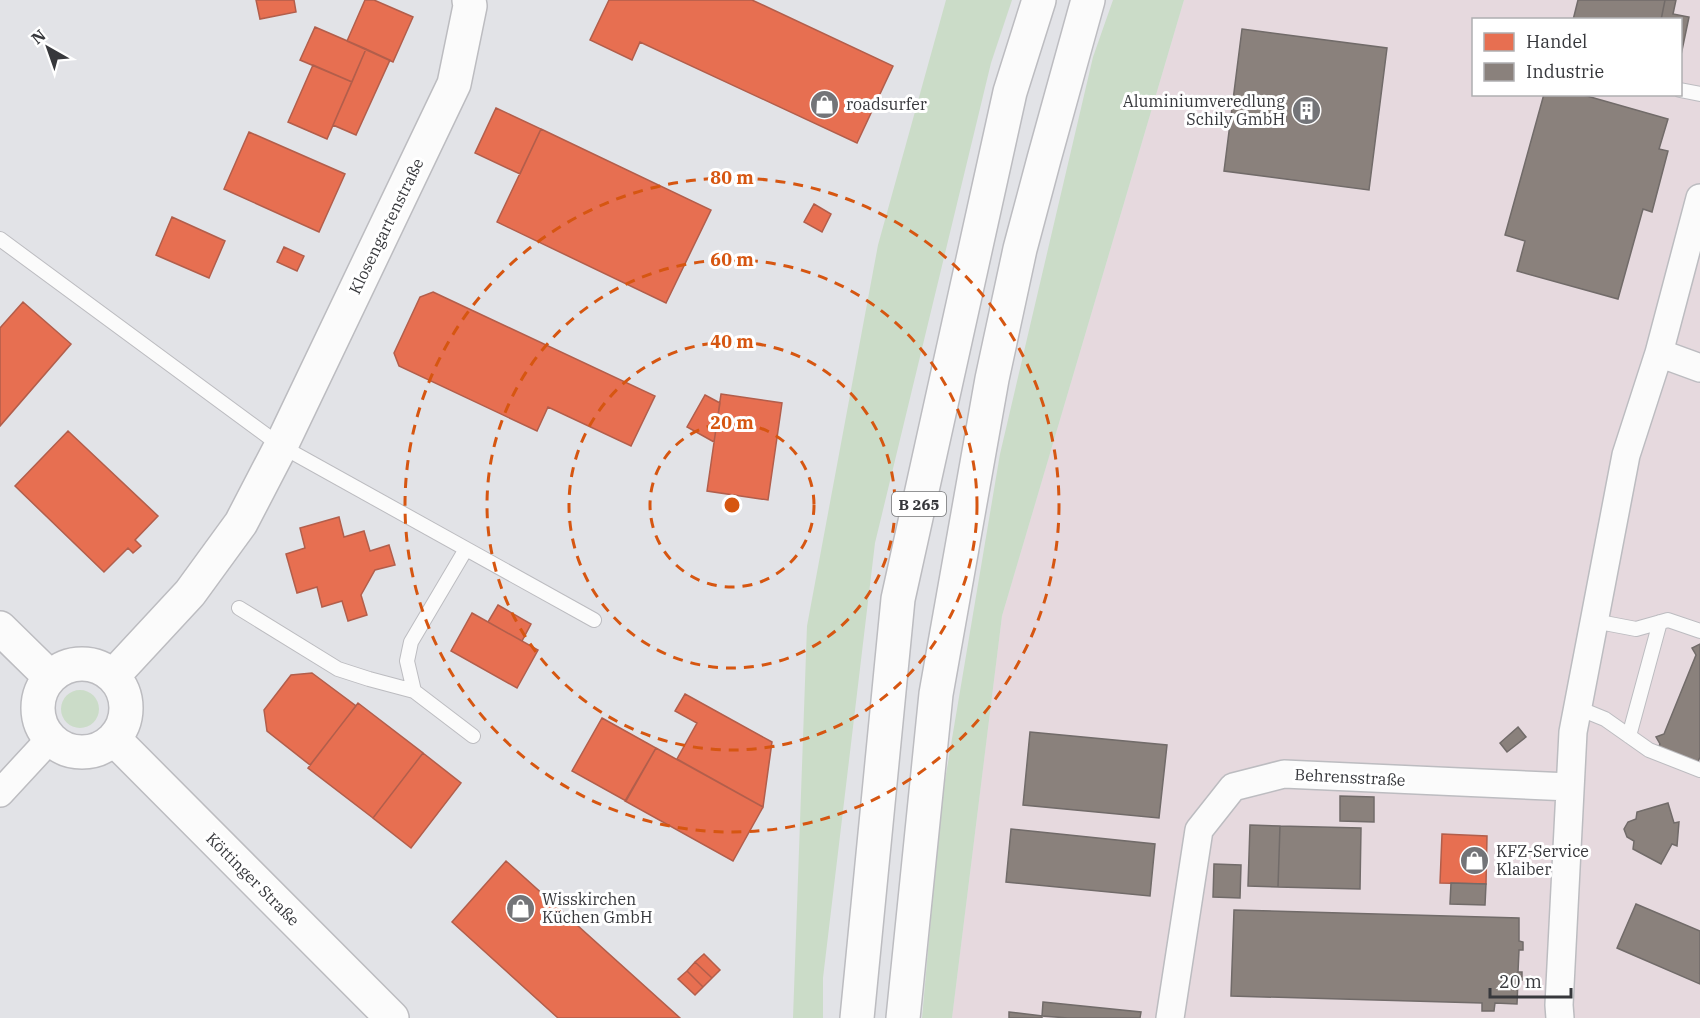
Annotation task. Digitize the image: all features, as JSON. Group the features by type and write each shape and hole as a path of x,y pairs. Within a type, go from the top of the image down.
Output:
{"main road":[{"name":"Klosengartenstraße","path":"113,676 190,593 241,523 281,446 454,84 470,6 469,0"},
{"name":"B 265","path":"857,1018 898,599 1010,92 1039,0"},
{"name":"B 265","path":"903,1018 936,694 992,379 1026,227 1088,0"},
{"path":"0,628 50,677"},
{"path":"81,664 98,667 113,676 123,690 127,707 123,724 114,739 100,749 82,753 65,749 50,739 41,725 38,708 41,692 50,677 64,667 81,664"},
{"name":"Köttinger Straße","path":"114,739 392,1018"}],"street":[{"path":"1560,1018 1573,732 1626,455 1659,353 1700,198"},
{"path":"1659,353 1700,368"},
{"path":"0,794 50,739"},
{"name":"Behrensstraße","path":"1170,1018 1199,830 1233,787 1284,774 1569,788"}],"lane":[{"path":"1682,90 1700,94"},
{"path":"0,239 281,446 594,620"},
{"path":"414,691 407,661 411,642 466,549"},
{"path":"239,608 338,669 414,691 473,736"},
{"path":"1594,621 1636,629 1668,620 1700,632"},
{"path":"1629,736 1660,622"},
{"path":"1578,708 1605,719 1648,750 1700,770"}],"shaded area":[{"path":"1184,0 1700,0 1700,1018 952,1018 1002,616"}],"green space":[{"path":"946,0 1012,0 991,63 875,543 823,978 823,1018 793,1018 807,626 878,245"},
{"path":"1113,0 1184,0 1002,616 952,1018 922,1018 941,804 1000,454 1093,57"},
{"path":"80,690 94,695 99,709 94,723 80,728 66,723 61,709 66,695"}],"building: Handel":[{"path":"256,0 294,0 296,12 260,19"},
{"path":"365,0 374,0 413,17 393,62 347,41"},
{"name":"roadsurfer","path":"609,0 752,0 893,66 857,143 640,42 632,60 590,40"},
{"path":"315,27 366,49 352,82 300,60"},
{"path":"366,49 390,60 356,135 333,125"},
{"path":"313,65 352,82 327,139 288,122"},
{"path":"496,108 541,129 520,174 475,153"},
{"path":"541,129 711,210 666,303 497,222"},
{"path":"249,132 345,174 319,232 224,189"},
{"path":"814,204 831,214 822,232 804,222"},
{"path":"172,217 225,241 209,278 156,255"},
{"path":"284,247 304,256 297,271 277,262"},
{"path":"433,292 655,396 631,446 548,407 537,431 399,366 394,353 420,297"},
{"path":"23,302 71,344 0,426 0,328"},
{"path":"721,394 782,403 768,500 707,491"},
{"path":"705,395 720,403 714,442 687,427"},
{"path":"68,431 158,516 135,540 141,546 133,553 128,548 104,572 15,486"},
{"path":"339,517 344,537 364,531 370,551 389,545 395,565 375,570 361,595 367,615 348,621 342,601 322,607 317,587 297,593 286,554 305,548 300,528"},
{"path":"498,605 531,624 522,641 488,622"},
{"path":"472,613 538,650 517,688 451,651"},
{"path":"312,673 356,706 310,765 267,731 264,710 291,675"},
{"path":"685,694 772,742 763,807 677,759 697,723 675,711"},
{"path":"358,703 423,753 373,818 308,768"},
{"path":"602,718 656,748 626,801 572,771"},
{"path":"656,748 763,807 733,861 625,801"},
{"path":"423,753 461,783 411,848 373,818"},
{"path":"1442,834 1487,836 1486,884 1440,883"},
{"path":"506,861 680,1018 558,1018 452,922"},
{"path":"704,954 720,970 712,978 695,962"},
{"path":"695,962 712,978 703,987 687,971"},
{"path":"687,971 703,987 695,995 678,979"}],"building: Industrie":[{"path":"1578,0 1665,0 1661,18 1574,18"},
{"path":"1665,0 1676,0 1673,14 1689,17 1682,50 1682,18 1661,18"},
{"name":"Aluminiumveredlung Schily GmbH","path":"1242,29 1387,48 1369,190 1224,171"},
{"path":"1543,96 1587,96 1668,119 1659,149 1668,151 1652,212 1643,209 1618,299 1517,271 1525,241 1505,235"},
{"path":"1700,644 1700,757 1697,764 1658,748 1660,744 1656,737 1664,734 1696,655 1692,648"},
{"path":"1518,727 1526,737 1507,752 1500,743"},
{"path":"1030,732 1167,745 1159,818 1023,805"},
{"path":"1340,796 1374,797 1374,822 1340,821"},
{"path":"1668,803 1674,823 1679,822 1677,846 1672,844 1661,864 1633,849 1634,841 1627,837 1624,829 1628,822 1636,819 1637,812"},
{"path":"1250,825 1280,826 1278,887 1248,886"},
{"path":"1280,826 1361,828 1360,889 1278,887"},
{"path":"1011,829 1155,844 1150,896 1006,882"},
{"path":"1214,864 1241,865 1240,898 1213,897"},
{"path":"1451,883 1486,884 1485,905 1450,904"},
{"path":"1636,904 1700,931 1700,984 1617,948"},
{"path":"1234,910 1519,918 1519,941 1523,942 1523,950 1519,950 1518,972 1522,972 1522,980 1518,980 1517,1004 1495,1003 1494,1011 1482,1011 1482,1003 1231,996"},
{"path":"1043,1002 1141,1012 1140,1018 1042,1016"},
{"path":"1009,1012 1042,1016 1042,1018 1009,1018"}],"place":[{"name":"roadsurfer","path":"825,104"},
{"name":"Aluminiumveredlung Schily GmbH","path":"1306,110"},
{"name":"KFZ-Service Klaiber","path":"1475,860"},
{"name":"Wisskirchen Küchen GmbH","path":"521,908"}]}
